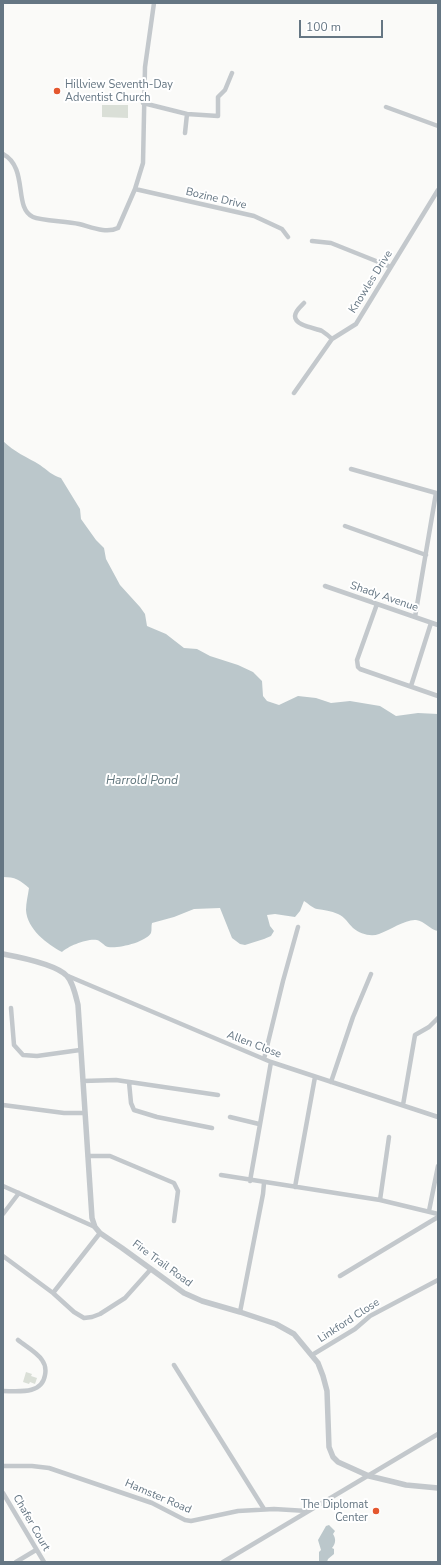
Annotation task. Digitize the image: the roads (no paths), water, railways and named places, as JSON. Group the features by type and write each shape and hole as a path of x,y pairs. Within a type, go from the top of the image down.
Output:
{"street":[{"path":"3,154 8,157 16,168 20,180 23,204 29,215 34,218 70,222 107,230 114,230 121,225 135,189 144,159 144,68 154,3"},
{"path":"143,104 187,114 218,116 218,97 225,90 232,73"},
{"path":"386,107 438,126"},
{"path":"185,133 187,114"},
{"name":"Bozine Drive","path":"135,189 254,216 282,229 288,237"},
{"name":"Knowles Drive","path":"294,393 332,339 356,324 438,190"},
{"path":"312,241 331,243 391,267"},
{"path":"304,303 296,312 296,319 303,324 321,331 332,339"},
{"path":"351,468 436,493 415,617"},
{"path":"345,526 426,556"},
{"name":"Shady Avenue","path":"325,586 438,625"},
{"path":"377,604 356,664 360,669 438,696"},
{"path":"411,686 431,623"},
{"path":"264,1060 298,927"},
{"path":"3,954 27,958 58,970 68,976"},
{"path":"331,1082 353,1017 371,974"},
{"name":"Allen Close","path":"68,976 264,1060 438,1117"},
{"name":"Fire Trail Road","path":"68,976 78,1005 92,1218 95,1227 100,1233 193,1298 240,1312 289,1330 294,1334 320,1367 326,1387 328,1439 330,1450 338,1462 369,1476 406,1485 438,1488"},
{"path":"11,1008 14,1045 23,1056 37,1056 80,1050"},
{"path":"403,1106 415,1036 429,1027 438,1018"},
{"path":"250,1181 271,1062"},
{"path":"296,1188 315,1077"},
{"path":"83,1081 116,1080 218,1095"},
{"path":"129,1082 131,1103 134,1110 157,1117 212,1128"},
{"path":"3,1105 64,1113 84,1113"},
{"path":"230,1117 260,1124"},
{"path":"380,1200 389,1137"},
{"path":"88,1156 110,1156 174,1183 178,1191 174,1220"},
{"path":"429,1211 438,1166"},
{"path":"221,1175 250,1181 380,1200 429,1211 438,1215"},
{"path":"240,1312 264,1183"},
{"path":"3,1186 95,1227"},
{"path":"3,1214 19,1193"},
{"path":"340,1276 438,1215"},
{"path":"53,1293 100,1233"},
{"path":"3,1256 53,1293 74,1312 84,1318 92,1317 125,1298 151,1269"},
{"name":"Linkford Close","path":"312,1356 355,1329 370,1316 438,1280"},
{"path":"3,1391 32,1390 39,1386 44,1379 45,1369 42,1360 18,1340"},
{"path":"174,1365 264,1509"},
{"path":"223,1562 438,1434"},
{"name":"Hamster Road","path":"3,1466 32,1466 49,1468 152,1503 185,1520 190,1521 238,1510 264,1509 308,1511"},
{"name":"Chafer Court","path":"3,1494 44,1562"},
{"path":"16,1562 36,1550"}],"water":[{"name":"Harrold Pond","path":"3,441 16,451 61,478 80,509 81,519 96,540 104,548 106,559 120,585 145,614 147,626 166,634 184,648 197,649 210,656 238,665 253,672 262,681 263,696 267,701 279,705 298,696 316,698 331,703 350,701 380,706 396,716 418,713 438,714 438,931 419,921 412,920 379,934 366,934 353,928 345,918 340,915 312,907 304,901 300,911 295,917 275,914 267,915 270,926 274,931 271,936 245,945 240,944 232,938 220,908 194,909 174,917 152,923 151,933 144,939 118,947 108,947 97,940 89,940 69,947 62,952 50,945 34,930 27,917 26,910 29,888 17,880 3,877"},
{"path":"329,1525 335,1531 333,1534 335,1543 332,1548 334,1549 334,1554 328,1559 327,1562 319,1562 319,1552 321,1550 318,1540 326,1526"}],"place":[{"name":"Hillview Seventh-Day Adventist Church","path":"57,91"},
{"name":"The Diplomat Center","path":"376,1511"}]}
